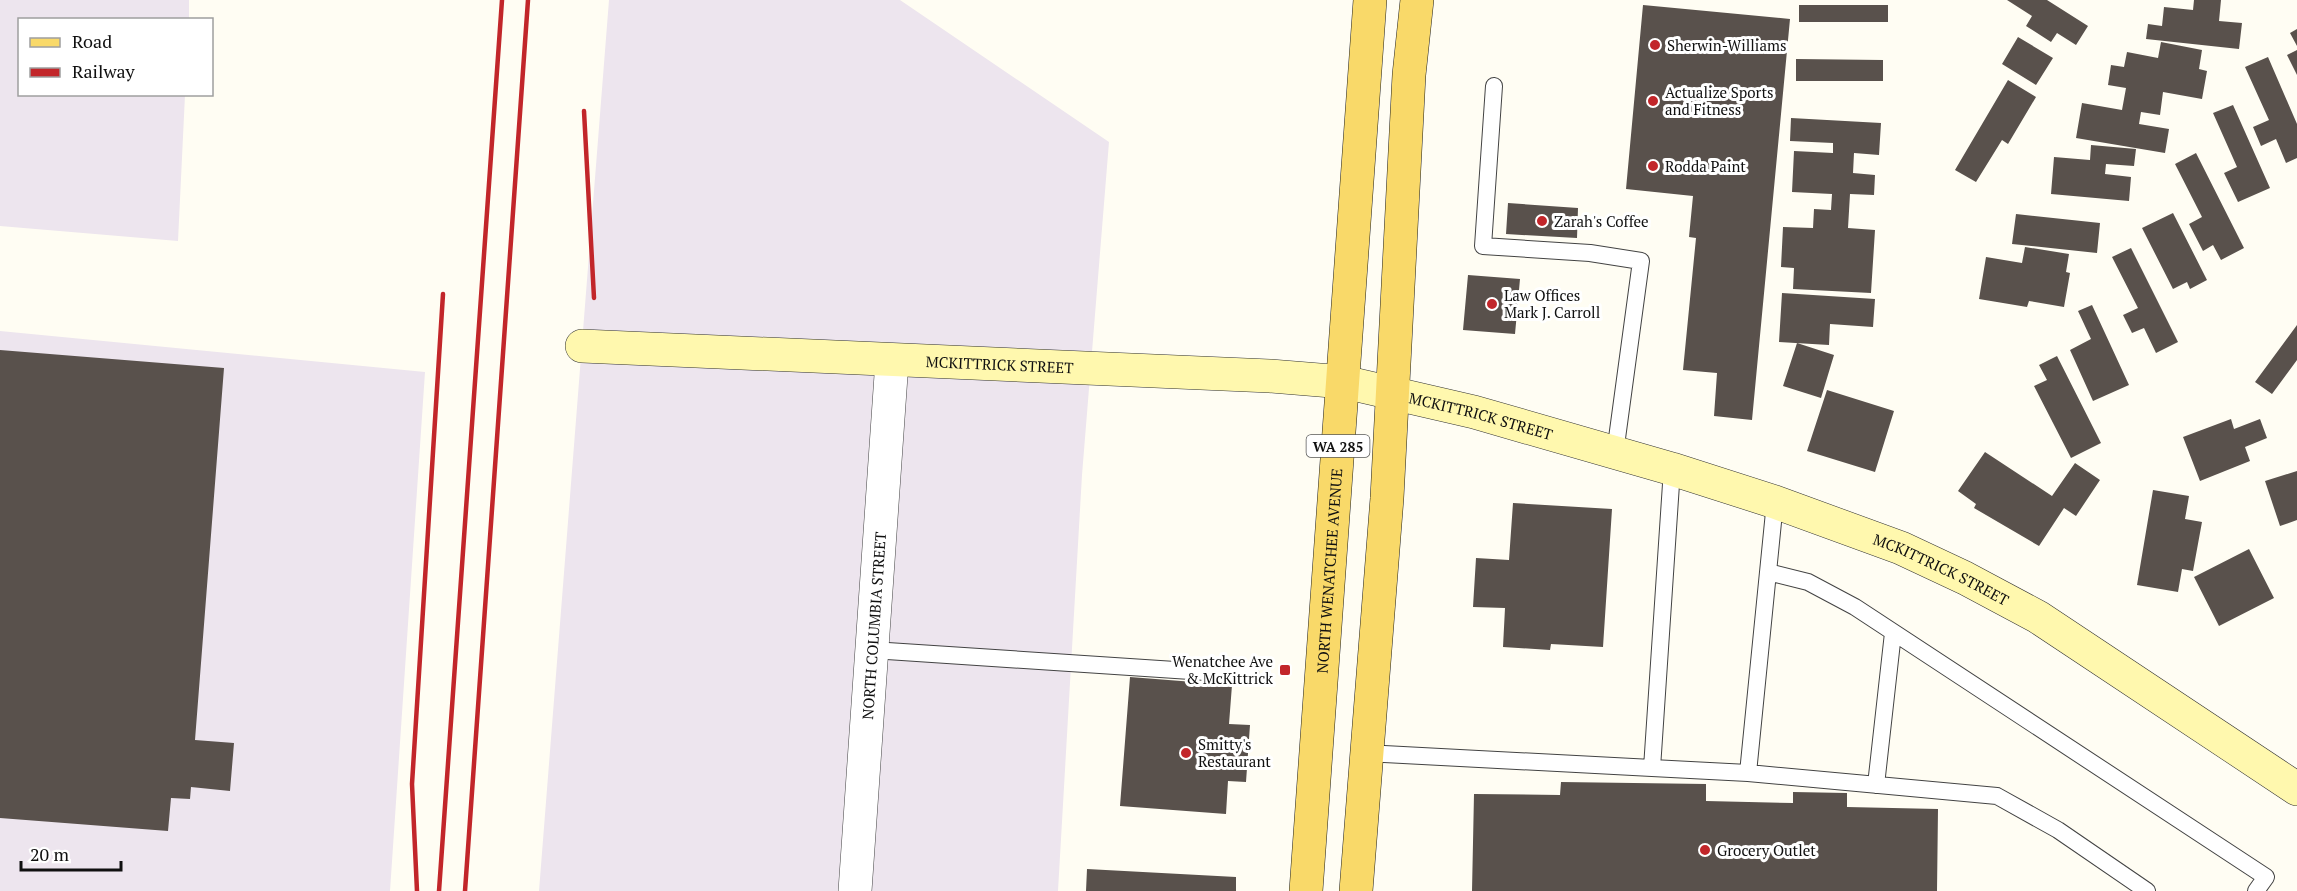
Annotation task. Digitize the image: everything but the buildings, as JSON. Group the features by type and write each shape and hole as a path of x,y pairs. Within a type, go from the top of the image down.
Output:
{"main road":[{"name":"NORTH WENATCHEE AVENUE","path":"1305,891 1344,382 1370,0"},
{"name":"WA 285","path":"1356,891 1365,753 1387,498 1409,75 1416,0"}],"street":[{"name":"MCKITTRICK STREET","path":"582,346 1270,376 1344,382 1474,412 1672,469 1775,502 1925,558 2028,611 2297,789"},
{"name":"NORTH COLUMBIA STREET","path":"855,891 892,361"}],"lane":[{"path":"1494,86 1483,246 1590,253 1641,261 1616,453"},
{"path":"1652,768 1672,469"},
{"path":"1748,773 1775,502"},
{"path":"1768,572 1808,582 1855,607 2266,877 2256,891"},
{"path":"1876,785 1893,633"},
{"path":"872,650 1251,675"},
{"path":"1365,753 1748,773 1997,796 2058,830 2147,891"}],"shaded area":[{"path":"0,0 189,0 189,18 18,18 18,96 185,96 178,241 0,226"},
{"path":"609,0 900,0 1109,142 1082,475 1058,891 539,891"},
{"path":"0,331 425,372 390,891 0,891"}],"railway":[{"path":"439,891 502,0"},
{"path":"465,891 528,0"},
{"path":"584,111 594,298"},
{"path":"417,891 412,784 443,294"}],"place":[{"name":"Sherwin-Williams","path":"1655,45"},
{"name":"Actualize Sports and Fitness","path":"1653,101"},
{"name":"Rodda Paint","path":"1653,166"},
{"name":"Zarah's Coffee","path":"1542,221"},
{"name":"Law Offices Mark J. Carroll","path":"1492,304"},
{"name":"Wenatchee Ave & McKittrick","path":"1285,670"},
{"name":"Smitty's Restaurant","path":"1186,753"},
{"name":"Grocery Outlet","path":"1705,850"}]}
